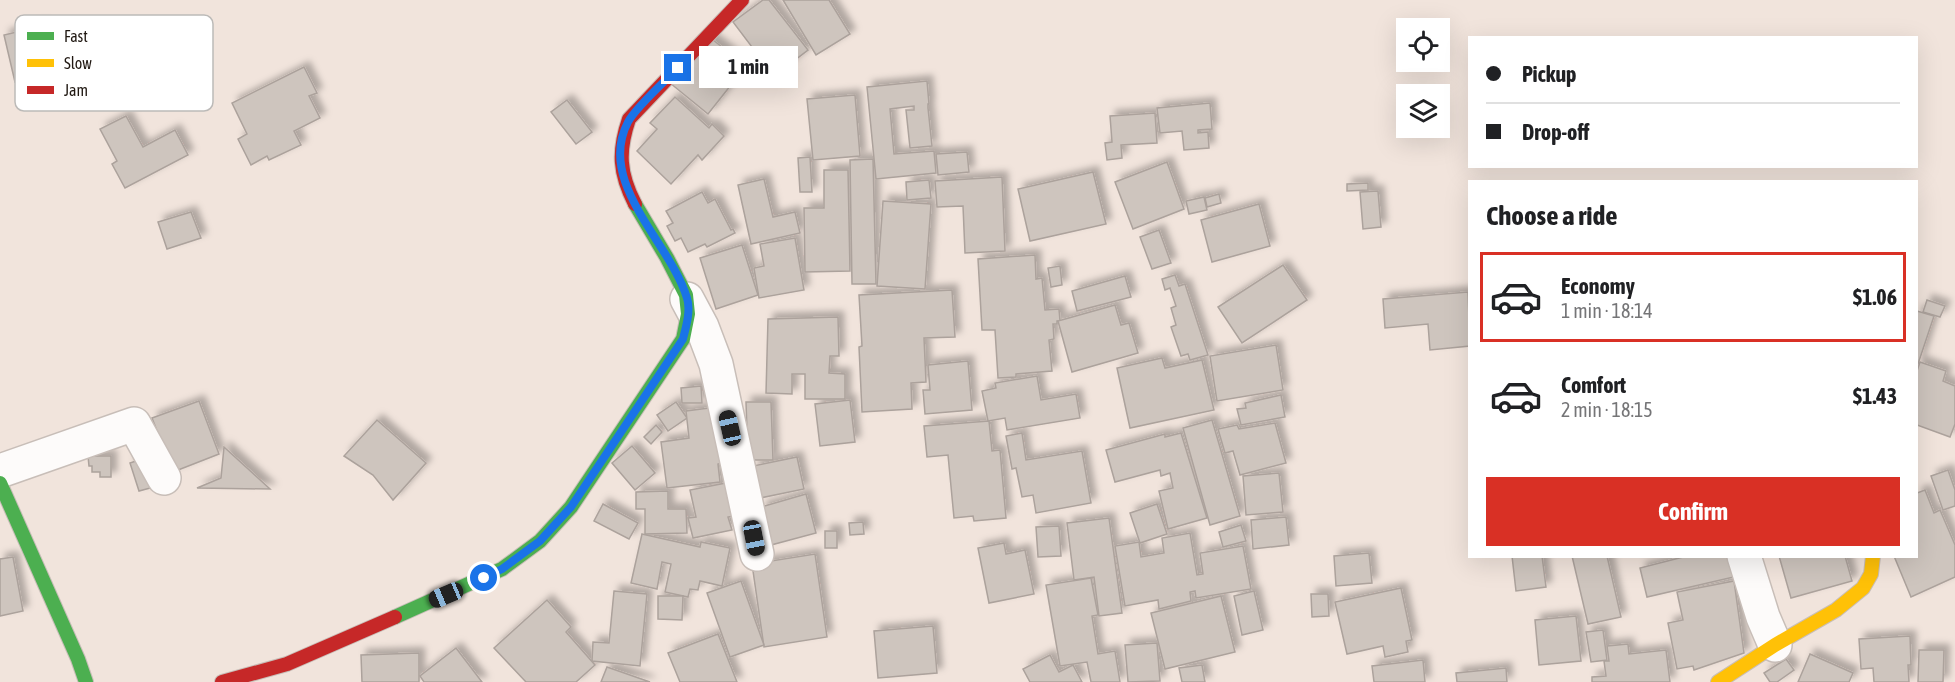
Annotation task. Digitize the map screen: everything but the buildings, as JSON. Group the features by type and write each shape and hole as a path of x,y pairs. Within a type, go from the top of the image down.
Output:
{"street":[{"path":"742,0 629,119 624,130 620,164 625,184 667,256 702,327 716,364 757,554"},
{"path":"222,682 287,664 465,586 502,569 540,541 571,507 683,339 687,323 687,299"},
{"path":"0,471 134,424 164,478"},
{"path":"0,483 86,682"},
{"path":"1745,558 1775,645"},
{"path":"1718,682 1775,645 1836,610 1863,588 1871,574 1873,558"}],"traffic: fast":[{"path":"395,617 502,569 540,541 571,507 683,339 688,314 686,295 635,204"},
{"path":"0,483 86,682"}],"traffic: slow":[{"path":"1718,682 1775,645 1836,610 1863,588 1871,574 1873,558"}],"traffic: jam":[{"path":"635,204 626,182 622,162 623,141 629,119 742,0"},
{"path":"222,682 287,664 395,617"}],"route":[{"path":"484,578 502,569 540,541 571,507 683,339 687,323 687,299 667,256 625,184 620,164 624,130 629,119 678,68"}]}
